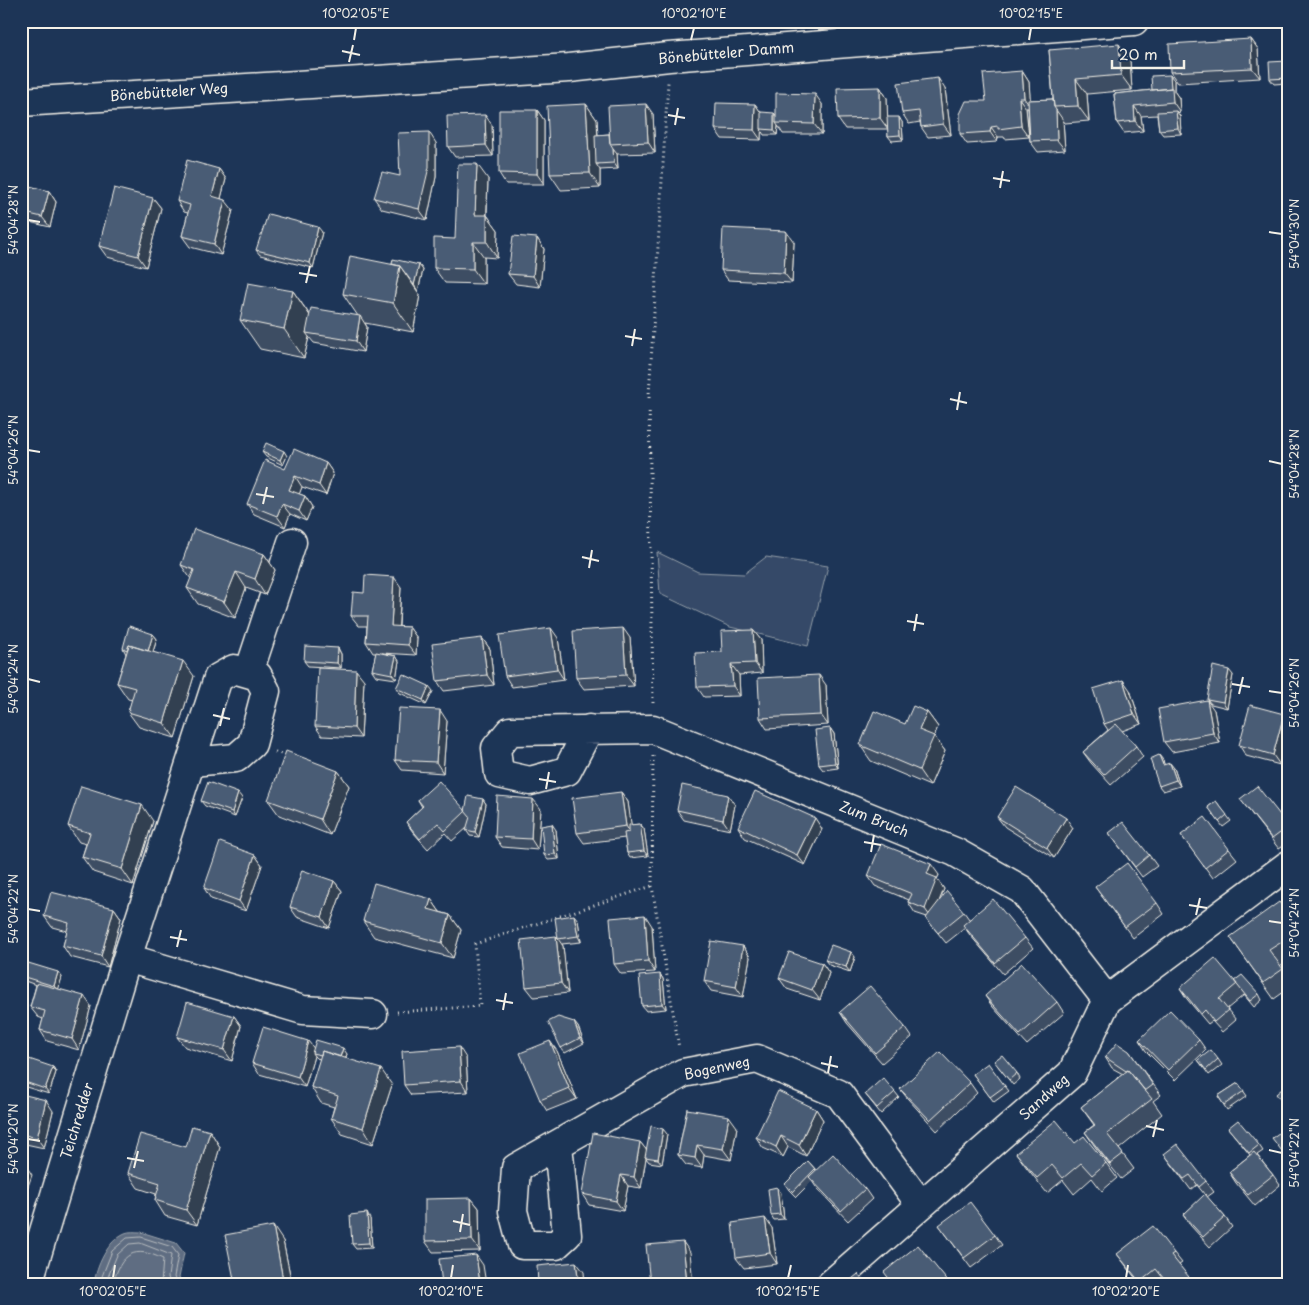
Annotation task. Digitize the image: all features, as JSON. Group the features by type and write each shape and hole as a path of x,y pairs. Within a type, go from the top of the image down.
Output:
{"street":[{"name":"Bönebütteler Damm","path":"318,82 569,68 669,57 1134,21"},
{"name":"Bönebütteler Weg","path":"21,102 318,82"},
{"path":"191,762 236,758 252,744 266,690 258,676 249,672 292,542"},
{"name":"Teichredder","path":"28,1284 127,958 218,678 234,669 249,672"},
{"name":"Zum Bruch","path":"589,729 653,729 955,852 1022,890 1107,1000"},
{"name":"Sandweg","path":"831,1284 1072,1072 1107,1000 1288,865"},
{"path":"127,958 303,1010 373,1014"},
{"name":"Bogenweg","path":"558,1145 683,1073 757,1059 839,1094 921,1205"}],"path":[{"path":"669,57 649,395 653,729 652,886 683,1073"},
{"path":"252,744 289,757"},
{"path":"373,1014 480,1006 475,944 652,886"}],"shaded area":[{"path":"657,552 698,572 744,574 766,557 828,566 808,646 730,627 660,594"}],"water":[{"path":"127,1232 141,1232 176,1243 184,1253 179,1278 183,1284 94,1284 100,1262 113,1242"}],"building":[{"path":"1251,39 1252,68 1170,72 1169,44"},
{"path":"1119,44 1121,75 1076,79 1078,106 1054,107 1049,50"},
{"path":"1288,61 1288,78 1270,79 1269,62"},
{"path":"1022,71 1024,98 1019,98 1021,126 998,129 998,126 991,127 990,132 960,134 960,114 966,101 986,101 983,74"},
{"path":"1170,75 1171,88 1152,90 1151,76"},
{"path":"938,78 943,124 921,127 919,111 902,113 898,83"},
{"path":"880,87 880,118 838,119 837,88"},
{"path":"1172,88 1173,102 1134,106 1135,121 1117,123 1114,94"},
{"path":"776,93 815,94 814,124 776,123"},
{"path":"1053,99 1056,110 1057,140 1030,141 1028,100"},
{"path":"716,103 755,104 754,130 715,129"},
{"path":"586,104 590,173 550,174 547,106"},
{"path":"646,104 648,142 610,144 608,106"},
{"path":"499,110 537,110 537,174 499,173"},
{"path":"1176,111 1178,128 1159,130 1157,112"},
{"path":"761,112 774,113 774,130 761,129"},
{"path":"485,115 486,145 448,147 447,116"},
{"path":"887,117 899,117 900,135 888,136"},
{"path":"429,132 429,167 419,209 374,198 382,172 400,176 398,133"},
{"path":"609,134 614,163 596,164 595,135"},
{"path":"187,160 219,169 212,196 225,200 214,244 182,236 190,205 177,201"},
{"path":"458,164 477,164 475,215 487,215 487,242 473,242 473,269 434,268 434,238 455,239"},
{"path":"21,184 49,191 42,217 21,212"},
{"path":"114,188 153,198 138,256 99,246"},
{"path":"268,214 318,227 310,263 256,250"},
{"path":"723,228 786,231 784,273 721,270"},
{"path":"513,236 537,238 533,276 508,274"},
{"path":"350,256 400,266 393,303 343,294"},
{"path":"393,259 419,265 414,285 400,266 392,264"},
{"path":"248,283 293,291 284,329 240,320"},
{"path":"311,308 360,316 356,341 306,333"},
{"path":"266,443 284,451 280,460 262,452"},
{"path":"294,449 326,463 319,485 295,476 289,490 305,496 299,511 282,504 277,516 247,504 265,460 285,469"},
{"path":"194,529 264,554 255,579 236,572 224,602 187,588 194,570 181,565"},
{"path":"365,575 394,577 391,626 409,627 408,645 366,642 368,616 351,616 353,592 364,593"},
{"path":"129,626 153,634 148,651 129,645 127,650 123,648"},
{"path":"551,628 557,669 505,676 499,635"},
{"path":"623,628 626,675 576,678 573,631"},
{"path":"753,630 755,663 731,664 733,686 697,687 695,653 722,652 721,631"},
{"path":"482,638 487,675 437,681 432,644"},
{"path":"129,645 183,661 164,723 128,712 135,688 117,683"},
{"path":"305,646 338,648 337,663 304,661"},
{"path":"376,652 396,656 392,674 372,670"},
{"path":"1213,666 1229,670 1223,702 1207,699"},
{"path":"318,668 356,670 354,728 315,726"},
{"path":"403,674 429,686 423,700 396,688"},
{"path":"819,675 821,715 760,718 758,678"},
{"path":"1123,680 1134,714 1104,724 1093,689"},
{"path":"1207,700 1213,733 1164,742 1158,709"},
{"path":"1250,705 1284,714 1273,755 1239,745"},
{"path":"913,706 927,712 919,730 934,736 919,770 860,745 874,711 905,724"},
{"path":"399,708 440,710 436,762 395,760"},
{"path":"1116,724 1136,746 1104,775 1083,752"},
{"path":"830,728 835,763 819,765 815,730"},
{"path":"286,751 338,771 320,819 268,800"},
{"path":"1159,755 1163,765 1170,763 1176,780 1159,786 1150,759"},
{"path":"439,781 466,811 445,831 438,823 420,839 406,822 423,806 418,800"},
{"path":"208,782 238,793 232,812 201,801"},
{"path":"682,785 728,795 723,820 677,810"},
{"path":"81,786 142,805 122,869 82,857 90,833 68,826"},
{"path":"1257,786 1288,825 1288,827 1272,839 1240,799"},
{"path":"1016,787 1066,818 1047,848 997,817"},
{"path":"1288,787 1288,797 1283,791"},
{"path":"755,791 815,818 797,855 738,827"},
{"path":"621,792 626,826 577,833 572,798"},
{"path":"468,796 483,799 475,832 466,830 470,817 465,811"},
{"path":"497,796 533,799 531,839 495,837"},
{"path":"1216,801 1227,815 1219,822 1208,807"},
{"path":"1205,817 1229,849 1205,868 1181,835"},
{"path":"1123,822 1149,855 1135,867 1109,833"},
{"path":"552,824 555,854 544,855 541,826"},
{"path":"640,824 644,851 627,853 624,833 629,832 629,825"},
{"path":"220,842 255,855 239,901 204,888"},
{"path":"881,844 931,864 927,874 937,878 925,909 908,902 912,894 868,876"},
{"path":"1127,863 1157,903 1125,927 1095,887"},
{"path":"302,870 334,881 322,917 290,907"},
{"path":"374,883 431,899 428,909 450,915 442,943 363,921"},
{"path":"947,891 964,912 938,933 926,918"},
{"path":"51,892 114,908 101,956 63,946 69,923 44,916"},
{"path":"993,899 1025,938 995,963 963,925"},
{"path":"1279,902 1288,913 1288,938 1269,950 1283,969 1263,983 1230,937"},
{"path":"574,915 578,936 558,939 555,918"},
{"path":"645,915 648,961 614,964 610,918"},
{"path":"556,936 561,983 526,987 521,940"},
{"path":"711,941 743,946 736,987 704,981"},
{"path":"831,945 851,952 846,967 825,960"},
{"path":"789,952 822,963 812,990 779,978"},
{"path":"1215,958 1237,984 1219,999 1228,1010 1214,1022 1205,1010 1201,1014 1180,988"},
{"path":"25,962 58,972 54,986 21,976"},
{"path":"1022,963 1057,1002 1020,1035 985,996"},
{"path":"660,974 662,1004 642,1006 639,976"},
{"path":"1242,975 1259,994 1250,1001 1234,981"},
{"path":"37,983 84,996 72,1039 40,1030 45,1011 30,1007"},
{"path":"870,986 905,1027 875,1053 840,1012"},
{"path":"187,1002 234,1016 224,1050 177,1037"},
{"path":"1170,1010 1199,1040 1168,1070 1139,1040"},
{"path":"558,1017 574,1022 580,1038 561,1048 548,1022"},
{"path":"263,1027 308,1041 298,1077 252,1063"},
{"path":"316,1040 343,1048 340,1057 322,1051 321,1055 312,1053"},
{"path":"550,1041 569,1088 540,1100 520,1053"},
{"path":"1117,1043 1129,1051 1153,1085 1145,1091 1128,1070 1126,1071 1105,1057"},
{"path":"459,1047 461,1081 404,1085 402,1051"},
{"path":"1211,1050 1218,1059 1206,1070 1198,1060"},
{"path":"322,1051 381,1069 363,1128 331,1118 338,1096 311,1087"},
{"path":"940,1052 970,1083 930,1120 900,1089"},
{"path":"1002,1055 1017,1073 1009,1080 994,1061"},
{"path":"29,1059 53,1067 45,1089 22,1081"},
{"path":"988,1063 1005,1086 990,1097 973,1074"},
{"path":"1128,1070 1152,1099 1107,1134 1123,1154 1110,1164 1085,1132 1095,1125 1081,1107"},
{"path":"883,1078 895,1092 877,1108 865,1094"},
{"path":"1238,1083 1244,1091 1224,1105 1218,1096"},
{"path":"1288,1084 1288,1109 1276,1094"},
{"path":"778,1091 816,1109 799,1145 781,1136 776,1147 756,1137"},
{"path":"21,1094 46,1100 37,1138 21,1134"},
{"path":"687,1109 729,1116 723,1149 697,1145 695,1158 678,1155"},
{"path":"1056,1120 1075,1143 1084,1136 1106,1163 1092,1175 1081,1163 1063,1178 1052,1165 1037,1178 1016,1153"},
{"path":"1238,1120 1259,1145 1249,1153 1228,1128"},
{"path":"192,1126 210,1131 186,1210 155,1200 160,1183 128,1173 140,1134 186,1147"},
{"path":"651,1126 663,1129 658,1159 645,1157"},
{"path":"1288,1126 1288,1159 1272,1138"},
{"path":"593,1133 640,1142 634,1177 621,1175 616,1201 582,1194"},
{"path":"1177,1144 1206,1181 1199,1187 1190,1175 1184,1179 1164,1154"},
{"path":"1254,1152 1273,1175 1248,1195 1229,1172"},
{"path":"833,1154 865,1189 841,1211 809,1177"},
{"path":"808,1161 815,1169 793,1192 785,1184"},
{"path":"21,1163 25,1164 21,1175"},
{"path":"777,1187 780,1214 771,1215 768,1189"},
{"path":"1205,1194 1225,1217 1203,1237 1183,1215"},
{"path":"471,1198 472,1240 425,1241 425,1199"},
{"path":"970,1202 995,1235 964,1258 939,1225"},
{"path":"367,1213 369,1243 352,1244 350,1215"},
{"path":"765,1218 770,1253 736,1258 732,1223"},
{"path":"273,1226 283,1280 264,1284 235,1284 225,1235"},
{"path":"1153,1226 1174,1253 1171,1255 1189,1277 1180,1284 1168,1284 1156,1269 1140,1282 1117,1254"},
{"path":"683,1242 687,1284 650,1284 646,1245"},
{"path":"918,1245 950,1284 893,1284 884,1272"},
{"path":"476,1255 480,1284 442,1284 439,1259"},
{"path":"576,1262 579,1284 538,1284 537,1266"},
{"path":"858,1274 867,1284 846,1284"}]}
